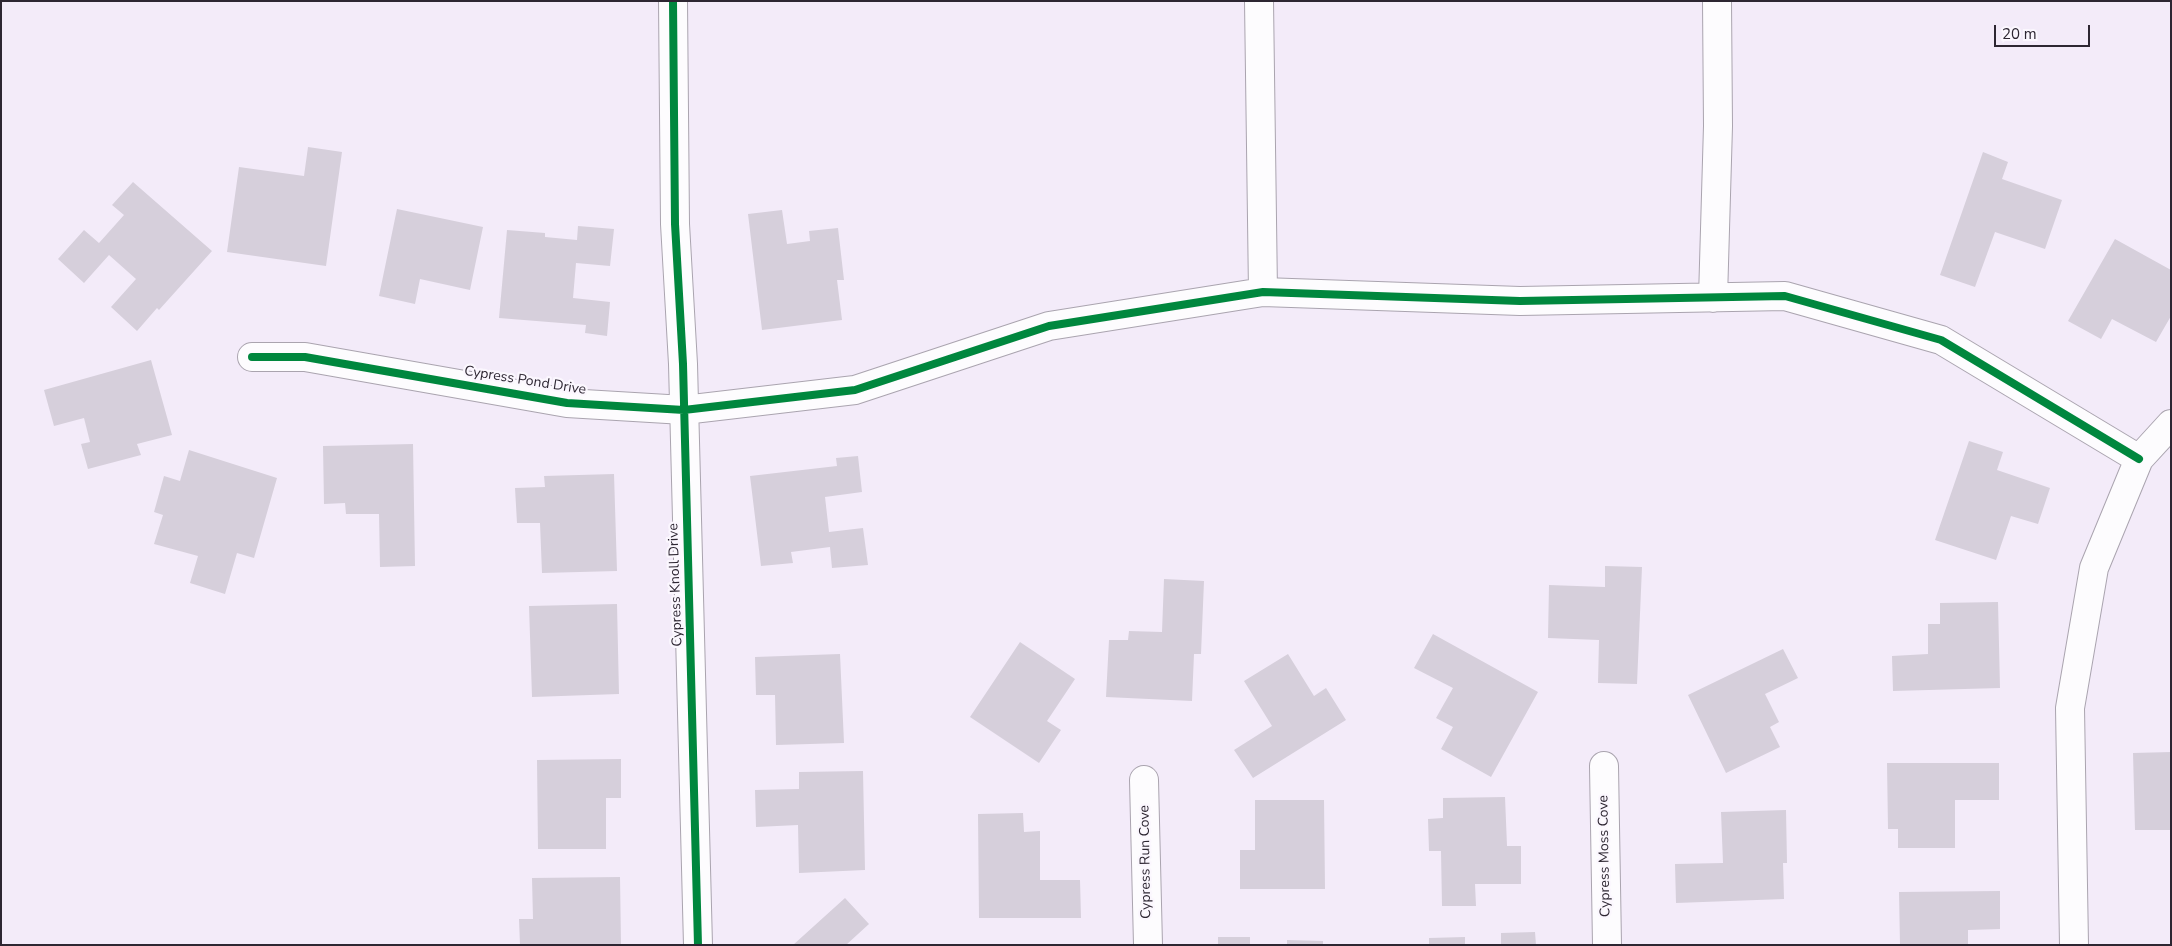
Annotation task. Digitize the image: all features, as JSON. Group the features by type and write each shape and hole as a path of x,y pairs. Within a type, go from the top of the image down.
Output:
{"street":[{"name":"Cypress Knoll Drive","path":"673,1 675,224 684,410 698,945"},
{"path":"1258,1 1263,292"},
{"path":"1713,298 1718,126 1717,1"},
{"name":"Cypress Pond Drive","path":"252,358 305,356 567,403 684,410 855,390 1049,326 1263,292 1520,301 1785,296 1941,340 2139,459"},
{"path":"2074,945 2070,708 2094,568 2139,459 2171,424"},
{"name":"Cypress Moss Cove","path":"1604,766 1607,945"},
{"name":"Cypress Run Cove","path":"1144,780 1148,945"}],"building":[{"path":"308,147 342,152 326,266 227,252 239,167 304,176"},
{"path":"1983,152 2008,162 2002,179 2062,200 2045,249 1995,232 1975,287 1940,275"},
{"path":"133,182 212,251 159,310 157,308 137,331 111,307 136,279 109,255 84,283 58,259 84,230 99,243 124,215 112,205"},
{"path":"397,209 483,227 470,290 420,279 415,304 379,296"},
{"path":"782,210 787,244 810,241 809,231 838,228 844,280 837,280 842,320 762,330 748,214"},
{"path":"578,226 614,229 610,266 576,263 573,298 610,302 607,336 585,333 586,325 499,318 507,230 545,233 545,237 577,240"},
{"path":"2115,239 2171,270 2171,316 2156,342 2112,319 2101,339 2068,321"},
{"path":"151,360 172,435 137,444 141,455 88,469 81,444 90,442 84,418 54,426 44,390"},
{"path":"1969,441 2003,452 1997,470 2050,488 2038,524 2011,516 1996,560 1935,540"},
{"path":"413,444 415,566 380,567 379,514 346,514 345,503 324,504 323,446"},
{"path":"189,450 277,478 254,558 237,553 225,594 190,583 198,556 154,544 163,515 154,512 164,476 180,481"},
{"path":"858,456 862,492 825,497 829,532 863,528 868,565 832,568 830,547 791,552 793,563 761,566 750,476 837,466 836,458"},
{"path":"614,474 617,571 542,573 540,523 517,523 515,488 545,487 544,476"},
{"path":"1605,566 1642,567 1637,684 1598,683 1599,640 1548,638 1549,585 1605,587"},
{"path":"1164,579 1204,581 1201,654 1194,654 1192,701 1106,697 1109,640 1128,640 1129,631 1162,632"},
{"path":"1998,602 2000,688 1893,691 1892,656 1928,654 1928,624 1940,624 1940,603"},
{"path":"617,604 619,694 532,697 529,606"},
{"path":"1433,634 1538,692 1491,777 1441,749 1453,727 1436,718 1453,688 1414,668"},
{"path":"1020,642 1075,679 1047,721 1061,730 1039,763 970,717"},
{"path":"1783,649 1798,678 1765,694 1779,722 1770,727 1780,747 1726,773 1688,695"},
{"path":"840,654 844,743 776,745 775,695 756,695 755,657"},
{"path":"1288,654 1314,696 1326,688 1346,720 1253,778 1234,750 1272,726 1244,681"},
{"path":"2171,752 2171,830 2135,830 2133,753"},
{"path":"621,759 621,798 606,798 606,849 538,849 537,760"},
{"path":"1887,763 1999,763 1999,800 1955,800 1955,848 1898,848 1898,829 1888,829"},
{"path":"863,771 865,870 799,873 798,825 756,827 755,790 799,789 799,772"},
{"path":"1505,797 1507,846 1521,846 1521,884 1475,884 1476,906 1442,906 1441,851 1429,851 1428,819 1443,818 1443,798"},
{"path":"1255,800 1324,800 1325,889 1240,889 1240,850 1255,850"},
{"path":"1786,810 1787,863 1783,863 1784,899 1676,903 1675,864 1723,863 1721,812"},
{"path":"1023,813 1024,832 1040,831 1040,880 1080,880 1081,918 979,918 978,814"},
{"path":"620,877 621,945 520,945 519,919 533,919 532,878"},
{"path":"2000,891 2000,929 1968,930 1968,945 1900,945 1899,892"},
{"path":"845,898 869,924 846,945 793,945"},
{"path":"1535,932 1536,945 1501,945 1501,933"},
{"path":"1218,937 1250,937 1250,945 1218,945"},
{"path":"1465,937 1465,945 1429,945 1429,938"},
{"path":"1287,940 1323,941 1323,945 1287,945"}],"cycle path":[{"path":"673,1 675,224 683,364 698,945"},
{"path":"252,357 305,357 567,403 684,410 855,390 1049,326 1263,292 1520,301 1785,296 1941,340 2139,459"}]}
